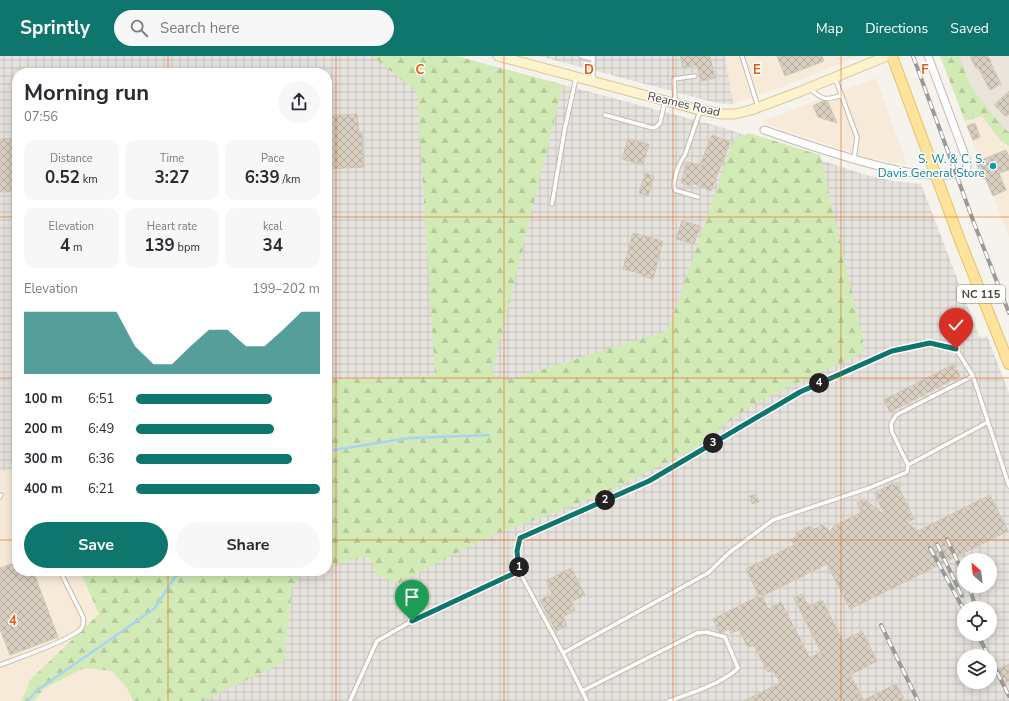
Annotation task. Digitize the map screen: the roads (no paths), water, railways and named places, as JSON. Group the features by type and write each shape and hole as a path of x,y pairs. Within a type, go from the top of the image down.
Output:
{"main road":[{"name":"Reames Road","path":"498,56 525,59 577,77 675,104 722,114 735,114 758,108 887,56"},
{"name":"NC 115","path":"892,56 964,252 1009,364"}],"street":[{"path":"764,130 854,159 895,170 951,175 964,170 967,164 928,56"}],"lane":[{"path":"580,56 593,57 592,81"},
{"path":"742,56 758,108"},
{"path":"675,104 674,80 695,76"},
{"path":"552,204 565,128 577,77"},
{"path":"835,78 858,137 854,159"},
{"path":"810,88 820,98 831,99 842,95"},
{"path":"605,115 653,128 660,123 665,101"},
{"path":"698,197 675,190 673,184 681,160 685,155 700,110"},
{"path":"587,701 519,571 517,551 520,538 649,481 800,392 892,351 930,343 956,349 973,376 1009,486"},
{"path":"563,653 708,573 730,552 773,520 869,488 907,472 908,465 892,432 892,424 896,415 973,376"},
{"path":"908,465 988,422"},
{"path":"350,701 377,641 412,621 519,571"},
{"path":"0,665 66,638 81,628 84,622 83,617 62,576"},
{"path":"582,691 697,633 706,632 725,637 738,668 732,674 700,690 669,701"}],"waterway":[{"path":"332,450 409,438 489,435"},
{"path":"28,701 36,691 154,609 176,576"}],"railway":[{"path":"913,56 974,223 1009,313"},
{"path":"947,539 957,560"},
{"path":"937,544 962,596"},
{"path":"930,548 959,601"},
{"path":"971,593 974,601"},
{"path":"881,625 918,701"},
{"path":"981,641 985,649"},
{"path":"997,672 1009,696"}],"place":[{"name":"S. W. & C. S. Davis General Store","path":"993,166"}]}
